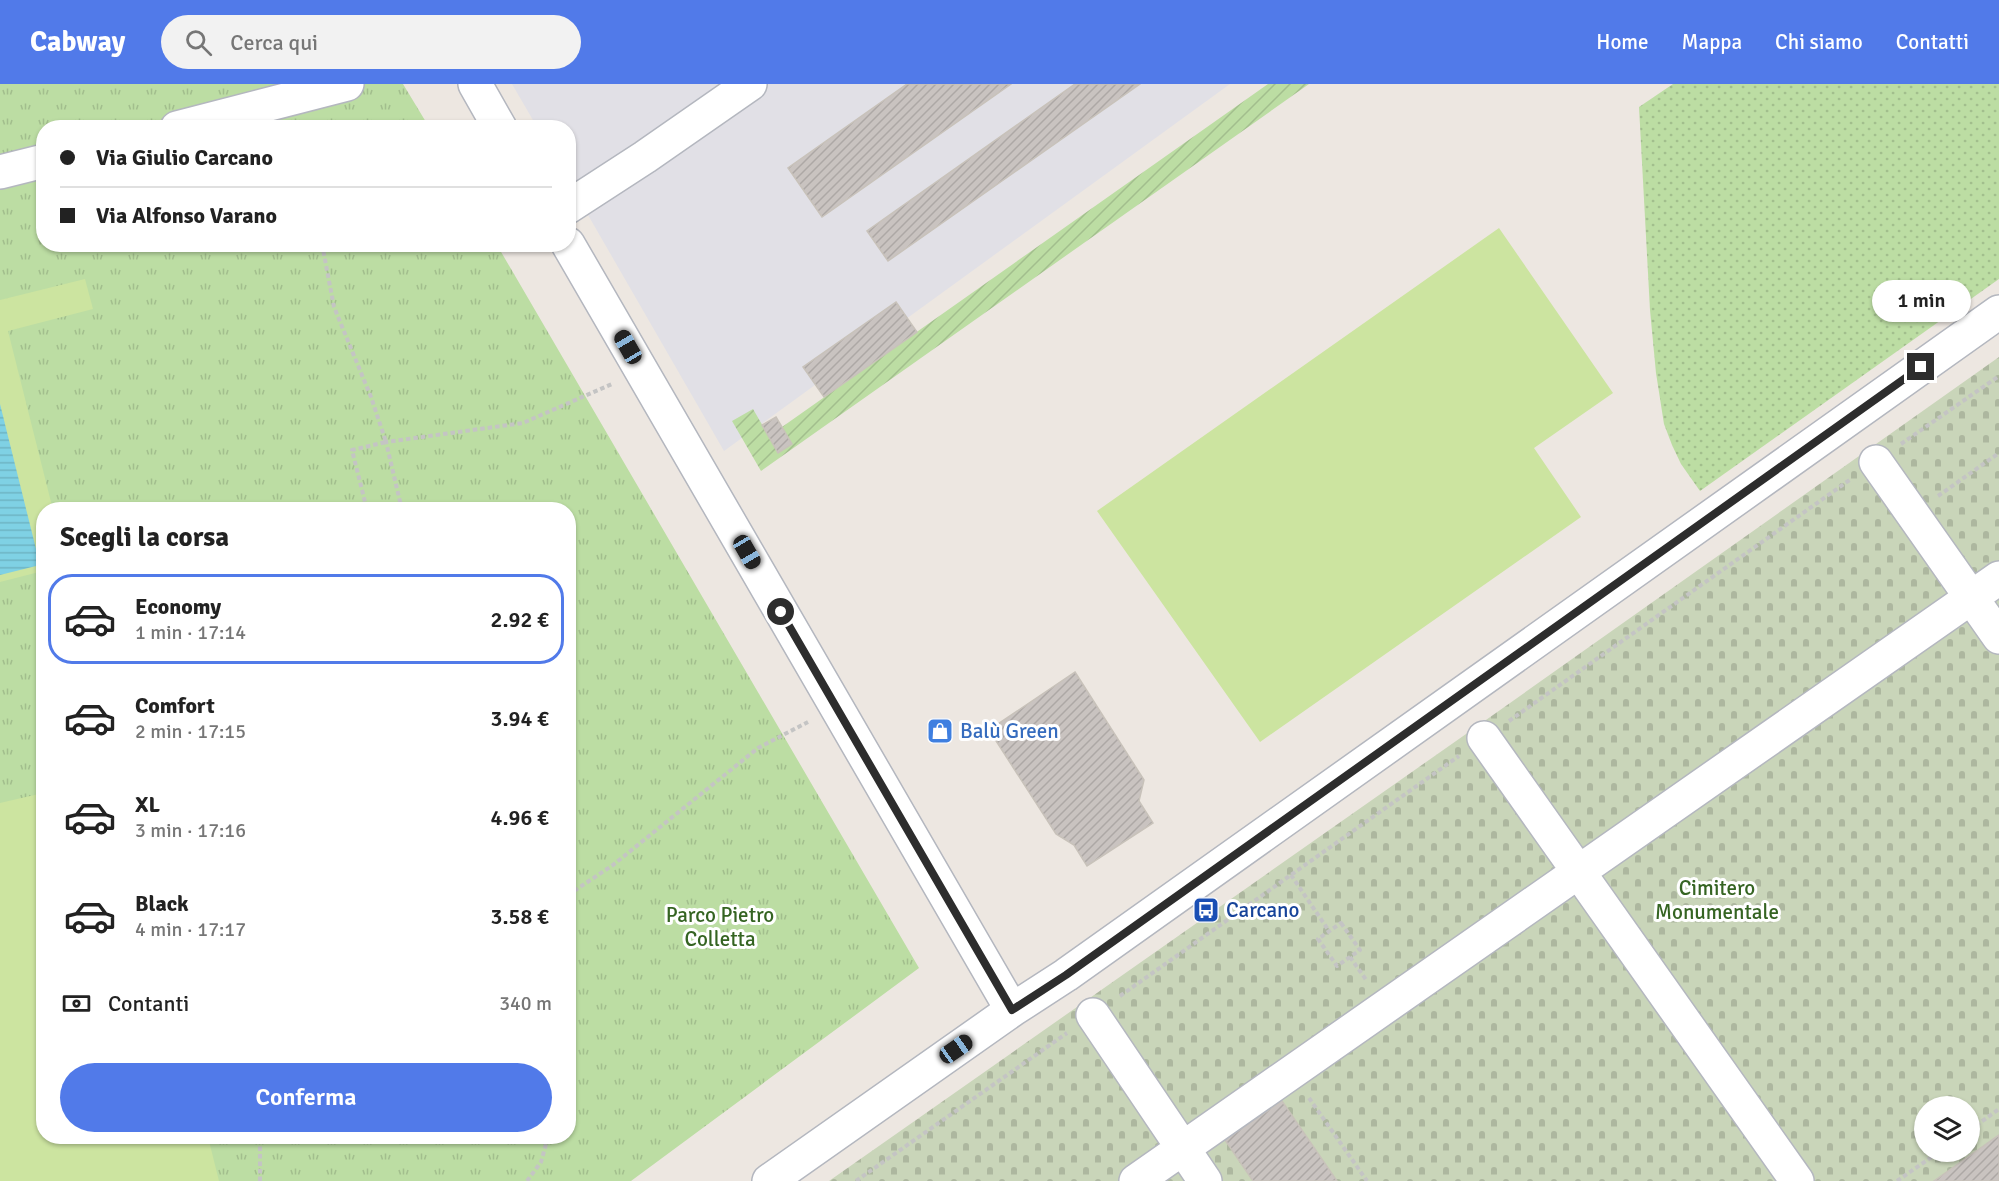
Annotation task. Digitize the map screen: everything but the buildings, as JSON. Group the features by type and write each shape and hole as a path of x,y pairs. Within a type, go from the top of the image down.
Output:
{"street":[{"path":"208,120 347,84"},
{"path":"475,84 495,120"},
{"path":"576,202 750,84"},
{"path":"0,172 36,163"},
{"path":"573,252 1012,1010"},
{"path":"769,1181 1012,1010 1066,975 1999,312"},
{"path":"1876,462 1999,637"},
{"path":"1136,1181 1999,578"},
{"path":"1484,738 1797,1181"},
{"path":"1093,1015 1205,1181"}],"path":[{"path":"324,252 334,307 371,397 386,442 400,502"},
{"path":"365,502 352,450 386,442 523,423 616,382 640,368"},
{"path":"856,1181 1999,376"},
{"path":"1912,514 1999,453"},
{"path":"576,890 613,865 758,748 837,707"},
{"path":"1291,875 1329,931"},
{"path":"1341,923 1360,950 1337,966 1318,939 1329,931 1341,923"},
{"path":"1291,1072 1367,1181"},
{"path":"1980,1123 1999,1109"},
{"path":"260,1144 260,1181"},
{"path":"527,1181 541,1162 546,1144"},
{"path":"1897,1181 1925,1162"}],"shaded area":[{"path":"512,84 1230,84 724,451 576,194 576,120 533,120"}],"green space":[{"name":"Parco Pietro Colletta","path":"0,84 403,84 425,120 36,120 36,252 501,252 919,968 631,1181 0,1181"},
{"path":"1268,84 1309,84 761,471 732,421 753,409 778,452 782,427"},
{"path":"1673,84 1999,84 1999,279 1700,491 1681,464 1664,424 1650,310 1639,107"},
{"path":"1499,228 1613,393 1534,448 1581,517 1260,742 1097,511"},
{"path":"85,279 93,309 8,331 51,502 36,502 36,573 0,582 0,300"},
{"name":"Cimitero Monumentale","path":"1999,357 1999,1181 829,1181 1476,727"},
{"path":"36,795 36,1144 210,1144 219,1181 0,1181 0,803"}],"water":[{"path":"0,404 36,549 36,566 0,575"}],"place":[{"name":"Balù Green","path":"940,731"},
{"name":"Carcano","path":"1206,910"}],"route":[{"path":"781,612 1012,1010 1066,975 1921,367"}]}
